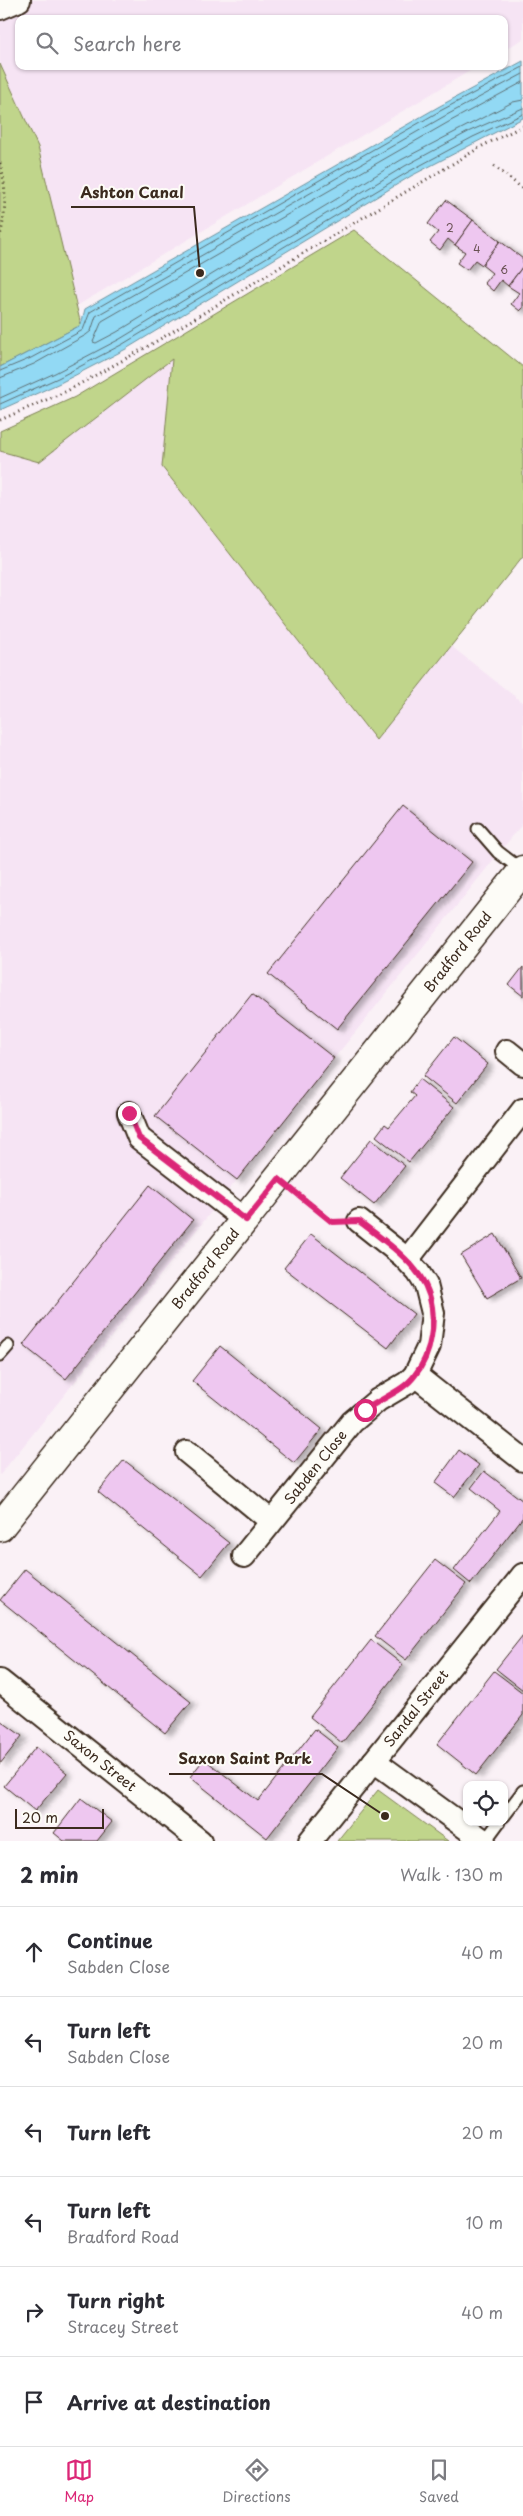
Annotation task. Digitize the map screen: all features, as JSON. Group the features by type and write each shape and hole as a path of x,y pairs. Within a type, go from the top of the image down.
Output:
{"street":[{"path":"0,8 19,0"},
{"name":"Bradford Road","path":"0,1527 279,1179 523,870"},
{"path":"407,1260 523,1110"},
{"path":"129,1113 139,1138 246,1220"},
{"name":"Sabden Close","path":"244,1556 352,1422 378,1400 407,1383 416,1375 430,1346 433,1313 426,1285 407,1260 359,1221"},
{"path":"416,1375 523,1460"},
{"path":"187,1452 271,1521"},
{"name":"Sandal Street","path":"310,1841 523,1575"},
{"name":"Saxon Street","path":"0,1681 200,1841"},
{"path":"374,1760 485,1841"}],"lane":[{"path":"478,829 498,852 523,870"},
{"path":"0,1355 8,1346"},
{"path":"508,1811 523,1791"},
{"path":"485,1841 496,1826"}],"path":[{"path":"0,420 67,391 145,348 484,144 523,126"},
{"path":"0,163 4,198 3,223 0,236"},
{"path":"494,166 523,189"},
{"path":"279,1179 332,1222 359,1221"}],"shaded area":[{"path":"0,0 523,0 523,39 508,48 508,15 15,15 15,70 471,70 75,307 38,147 0,63"},
{"path":"172,358 162,467 376,740 451,646 523,703 523,823 0,1475 0,451 39,462"}],"green space":[{"path":"0,64 38,147 81,325 0,367"},
{"path":"354,230 523,367 523,556 376,740 162,467 172,359 39,462 0,451 0,431 75,397"},
{"path":"378,1790 448,1841 337,1841"}],"water":[{"path":"523,61 523,118 411,176 126,349 60,383 0,410 0,367 81,325 85,309 438,107"}],"building":[{"path":"446,200 473,220 455,245 448,239 440,250 430,242 438,232 428,224"},
{"path":"473,220 500,241 482,265 475,260 467,270 457,263 465,252 455,245"},
{"path":"500,241 523,259 523,266 508,286 501,280 493,291 484,283 492,273 482,265"},
{"path":"523,266 523,308 520,311 511,304 519,293 508,286"},
{"path":"403,806 472,862 337,1029 268,974"},
{"path":"523,967 523,996 509,985"},
{"path":"252,994 334,1058 237,1180 155,1116"},
{"path":"454,1037 488,1064 457,1103 423,1076"},
{"path":"419,1079 454,1107 409,1162 376,1136 385,1124 389,1127 415,1096 410,1092"},
{"path":"371,1139 405,1166 374,1205 340,1178"},
{"path":"150,1185 193,1220 66,1379 23,1345"},
{"path":"311,1234 414,1314 388,1348 284,1268"},
{"path":"495,1234 521,1278 487,1298 461,1255"},
{"path":"220,1346 322,1429 294,1463 192,1381"},
{"path":"459,1450 479,1465 454,1497 435,1483"},
{"path":"124,1460 229,1543 202,1576 98,1492"},
{"path":"484,1471 523,1501 523,1517 471,1584 454,1570 500,1511 471,1488"},
{"path":"435,1560 466,1584 406,1660 375,1636"},
{"path":"25,1569 191,1702 165,1733 0,1600"},
{"path":"523,1635 523,1690 496,1669"},
{"path":"371,1640 403,1665 342,1743 310,1717"},
{"path":"494,1671 523,1693 523,1715 476,1775 437,1744"},
{"path":"0,1720 22,1736 0,1764"},
{"path":"315,1729 338,1747 267,1838 190,1777 204,1759 258,1801"},
{"path":"36,1747 67,1773 35,1811 4,1786"},
{"path":"81,1798 112,1822 97,1841 64,1841 54,1833"}],"place":[{"name":"Ashton Canal","path":"200,273"},
{"name":"Saxon Saint Park","path":"385,1816"}],"route":[{"path":"129,1113 132,1125 139,1138 246,1220 279,1179 332,1222 359,1221 403,1256 418,1272 426,1285 431,1300 433,1329 430,1346 416,1375 397,1390 378,1400 365,1410"}]}
